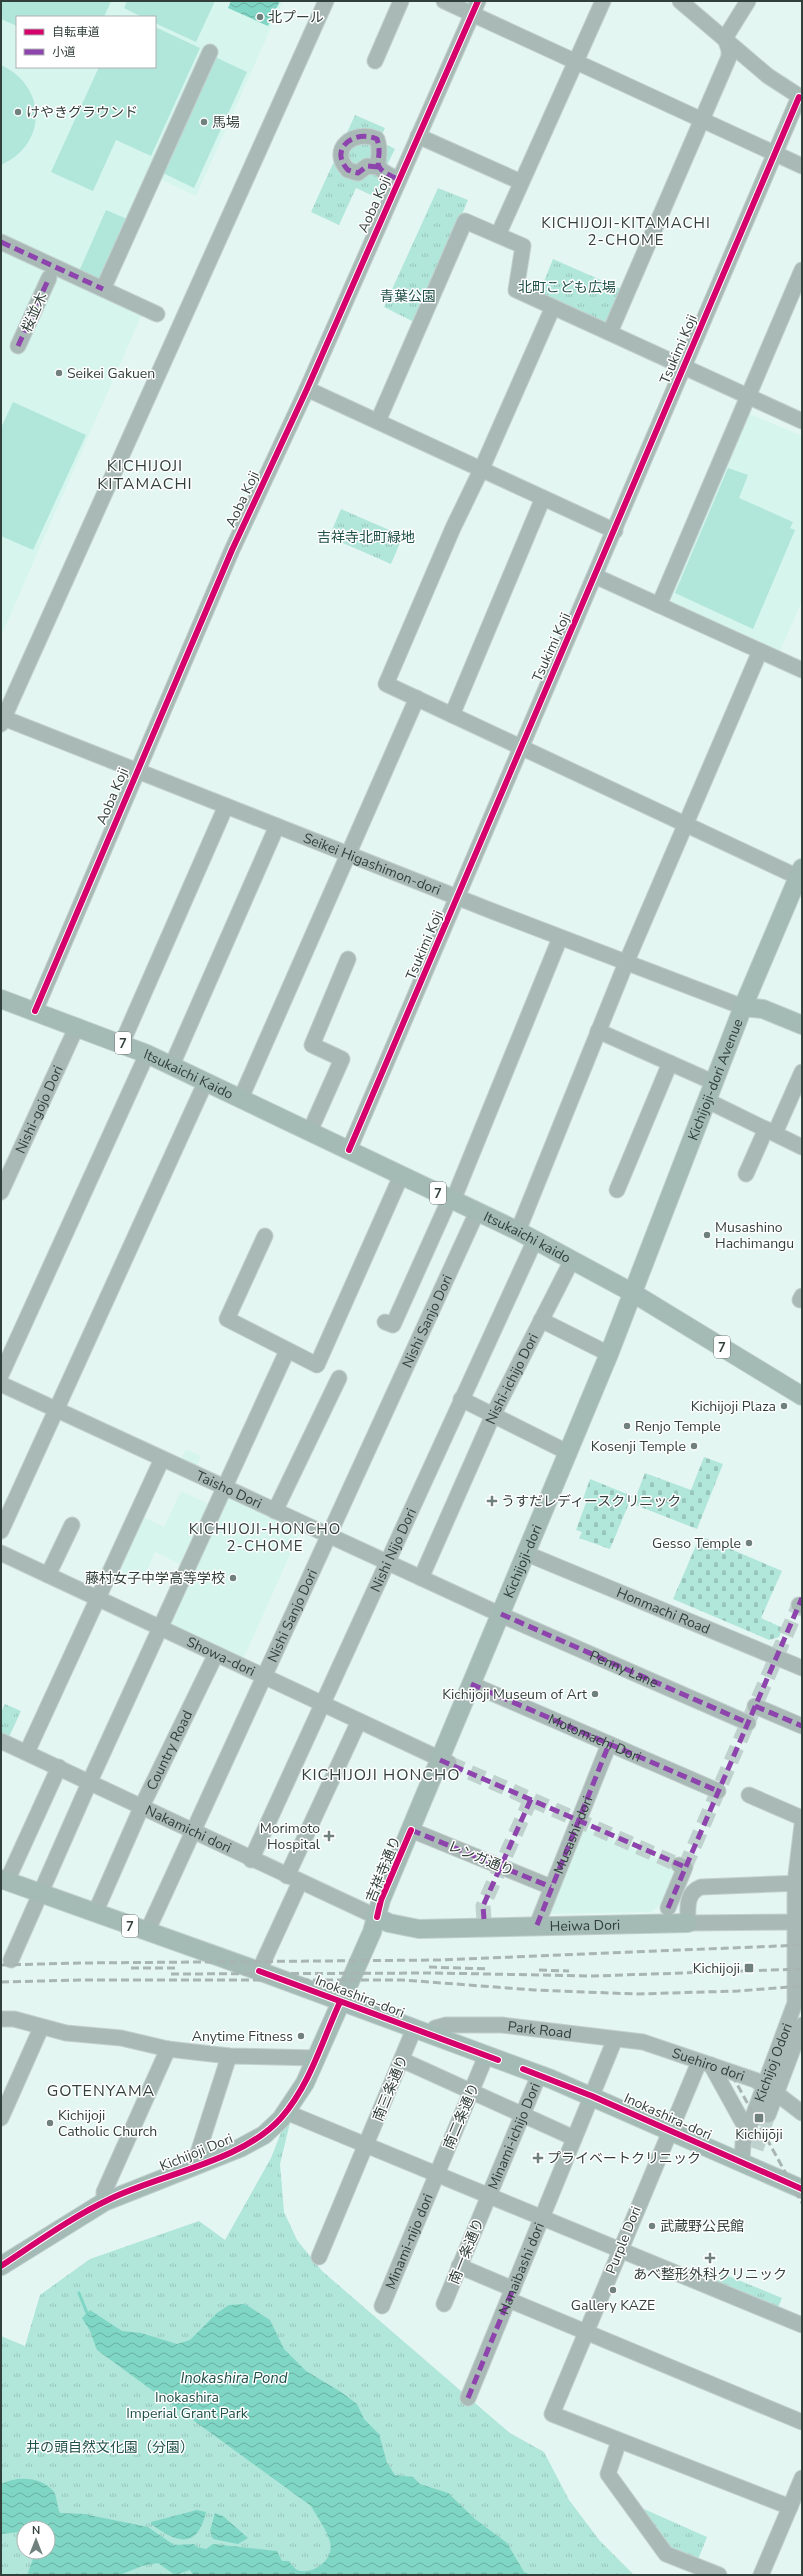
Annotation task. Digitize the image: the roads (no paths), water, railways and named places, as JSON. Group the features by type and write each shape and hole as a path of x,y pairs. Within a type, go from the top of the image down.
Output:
{"main road":[{"name":"Kichijoji-dori Avenue","path":"633,1293 743,1007 800,873"},
{"name":"Itsukaichi Kaido","path":"2,1002 35,1010 122,1043 241,1098"},
{"path":"743,1007 763,1009 802,1025"},
{"name":"Itsukaichi kaido","path":"241,1098 535,1240 633,1293 802,1396"},
{"name":"Kichijoji-dori","path":"411,1830 444,1761 472,1684 633,1293"},
{"name":"吉祥寺通り","path":"340,2002 377,1917 381,1900 411,1830"},
{"name":"Inokashira-dori","path":"4,1880 259,1971 539,2075 592,2096 802,2189"},
{"name":"Heiwa Dori","path":"377,1917 393,1924 419,1929 537,1925 688,1923"},
{"name":"Kichijoji Dori","path":"1,2266 104,2202 253,2142 264,2135 286,2112 301,2092 340,2002"}],"street":[{"path":"2,720 326,1"},
{"path":"375,61 401,1"},
{"path":"444,1 802,166"},
{"name":"Aoba Koji","path":"35,1010 136,771 232,550 307,389 398,179 478,1"},
{"path":"498,234 603,1"},
{"path":"680,1 768,76 800,93"},
{"path":"725,38 748,1"},
{"path":"610,332 728,57 729,50 725,38"},
{"path":"103,289 210,52"},
{"name":"Tsukimi Koji","path":"349,1150 458,897 520,747 615,531 683,367 776,154 800,93"},
{"path":"378,167 367,166 358,173 348,170 343,163 342,143 353,137 363,136 377,139 378,167 381,171 398,179"},
{"path":"418,136 521,182"},
{"path":"378,420 465,220 523,246 516,290 802,421"},
{"path":"1,242 157,314"},
{"path":"659,605 802,270"},
{"name":"桜並木","path":"18,346 49,278"},
{"path":"553,307 482,468 453,528 386,684 685,825 800,873"},
{"path":"307,389 378,420 615,531"},
{"path":"452,715 543,498"},
{"path":"595,576 802,670"},
{"path":"518,1231 626,963 760,651"},
{"path":"241,1098 417,698"},
{"name":"Seikei Higashimon-dori","path":"2,720 349,854 560,938 743,1007"},
{"path":"122,1043 226,806"},
{"path":"172,1065 277,826"},
{"path":"385,1322 393,1325 446,1207 452,1199 560,938"},
{"path":"310,1131 342,1060 312,1045 348,959"},
{"name":"Nishi-gojo Dori","path":"1,1192 77,1026"},
{"path":"598,1031 715,1083"},
{"path":"1,1375 147,1054"},
{"path":"617,1190 670,1063"},
{"path":"746,1174 802,1072"},
{"path":"1,1531 206,1081"},
{"path":"708,1101 802,1147"},
{"path":"265,1236 227,1319 317,1365 401,1176"},
{"name":"Nishi Sanjo Dori","path":"147,1932 195,1831 477,1212"},
{"name":"Nishi Nijo Dori","path":"251,1860 535,1240"},
{"name":"Nishi-ichijo Dori","path":"421,1578 493,1415 572,1260"},
{"path":"541,1320 609,1354"},
{"path":"11,1960 90,1781 287,1351"},
{"path":"276,1511 339,1378"},
{"name":"Taisho Dori","path":"1,1384 501,1614"},
{"path":"462,1399 567,1452"},
{"path":"27,1752 162,1459"},
{"path":"48,1575 72,1524"},
{"name":"Showa-dori","path":"1,1553 444,1761"},
{"name":"Honmachi Road","path":"525,1553 802,1668"},
{"name":"Penny Lane","path":"501,1614 748,1723"},
{"name":"Country Road","path":"94,1913 142,1806 216,1654"},
{"name":"Motomachi Dori","path":"472,1684 718,1791"},
{"path":"755,1706 802,1726"},
{"path":"259,1971 294,1879 359,1721"},
{"name":"Nakamichi dori","path":"1,1741 90,1781 195,1831 251,1860 377,1917"},
{"name":"Musashi-dori","path":"537,1925 609,1744"},
{"path":"4,1880 59,1767"},
{"path":"749,1794 802,1818"},
{"name":"Kichijoj Odori","path":"768,2115 770,2089 795,2003 798,1883 802,1825"},
{"name":"レンガ通り","path":"411,1830 551,1887"},
{"path":"668,1908 682,1866"},
{"path":"688,1923 689,1898 698,1888 798,1883"},
{"name":"Heiwa Dori","path":"688,1923 798,1922"},
{"path":"1,2019 14,2019 41,2028 66,2033 121,2038 168,2049 229,2056 316,2058"},
{"name":"Park Road","path":"432,2036 435,2028 446,2025 502,2025 653,2045"},
{"name":"Kichijoj Odori","path":"742,2162 743,2143 802,2025"},
{"path":"1,2118 41,2028"},
{"name":"南三条通り","path":"319,2257 414,2029"},
{"name":"Nanaibashi dori","path":"468,2398 615,2039"},
{"name":"Suehiro dori","path":"653,2045 704,2066 770,2089 802,2113"},
{"path":"104,2202 104,2192 168,2049"},
{"path":"197,2165 197,2156 229,2056"},
{"name":"南二条通り","path":"436,2176 486,2056"},
{"path":"402,2060 574,2138"},
{"path":"704,2066 748,2132"},
{"name":"Purple Dori","path":"619,2441 552,2414 619,2250 670,2131 704,2066"},
{"name":"Minami-ichijo Dori","path":"488,2197 539,2075"},
{"path":"286,2112 540,2219 802,2325"},
{"path":"742,2162 756,2149"},
{"name":"Minami-nijo dori","path":"382,2306 436,2176"},
{"name":"南一条通り","path":"444,2304 488,2197"},
{"path":"459,2266 511,2295 586,2332 802,2422"},
{"path":"719,2575 666,2554 608,2474 619,2441 790,2507"},
{"path":"761,2575 802,2478"}],"water":[{"name":"北プール","path":"231,1 280,1 268,26 228,8"},
{"name":"Inokashira Pond","path":"245,2304 270,2320 284,2349 306,2371 341,2392 357,2404 364,2419 379,2434 387,2463 395,2475 413,2477 420,2484 448,2493 475,2519 507,2543 524,2572 531,2575 193,2575 190,2570 175,2575 158,2563 142,2566 120,2575 27,2575 33,2560 56,2560 56,2520 16,2520 16,2532 1,2534 1,2484 7,2481 21,2479 36,2480 49,2487 55,2494 60,2513 84,2514 148,2527 174,2545 194,2544 197,2547 206,2549 213,2544 277,2551 282,2561 289,2561 297,2570 303,2571 310,2571 321,2565 326,2560 331,2548 329,2537 311,2506 97,2350 90,2331 82,2318 90,2310 122,2331 141,2333 177,2344 190,2340 217,2313 229,2305"},
{"path":"197,2510 206,2512 197,2533 191,2538 177,2539 151,2524 151,2522"},
{"path":"215,2513 223,2516 248,2538 238,2544 213,2539 210,2531"}],"waterway":[{"path":"79,2293 87,2313"}],"tunnel":[{"path":"685,1867 802,1598"},
{"path":"449,1763 679,1865"},
{"path":"484,1919 483,1906 531,1799"},
{"path":"756,2149 768,2115"}],"railway":[{"path":"1,1965 441,1960 802,1945"},
{"path":"429,1967 489,1969"},
{"path":"131,1968 179,1968"},
{"path":"171,1974 435,1973 593,1976 802,1969"},
{"path":"539,1970 569,1971"},
{"path":"1,1982 81,1980 403,1980 534,1990 636,1994 738,1991 802,1986"},
{"path":"732,2075 802,2203"}],"place":[{"name":"北プール","path":"260,17"},
{"name":"けやきグラウンド","path":"18,112"},
{"name":"馬場","path":"204,122"},
{"name":"Seikei Gakuen","path":"59,373"},
{"name":"Musashino Hachimangu","path":"707,1235"},
{"name":"Kichijoji Plaza","path":"784,1406"},
{"name":"Renjo Temple","path":"627,1426"},
{"name":"Kosenji Temple","path":"694,1446"},
{"name":"うすだレディースクリニック","path":"492,1501"},
{"name":"Gesso Temple","path":"749,1543"},
{"name":"藤村女子中学高等学校","path":"233,1578"},
{"name":"Kichijoji Museum of Art","path":"595,1694"},
{"name":"Morimoto Hospital","path":"329,1836"},
{"name":"Kichijoji","path":"749,1968"},
{"name":"Anytime Fitness","path":"301,2036"},
{"name":"Kichijōji","path":"759,2118"},
{"name":"Kichijoji Catholic Church","path":"50,2123"},
{"name":"プライベートクリニック","path":"538,2158"},
{"name":"武蔵野公民館","path":"652,2226"},
{"name":"あべ整形外科クリニック","path":"710,2258"},
{"name":"Gallery KAZE","path":"613,2290"}],"district":[{"name":"KICHIJOJI-KITAMACHI 2-CHOME","path":"626,232"},
{"name":"KICHIJOJI KITAMACHI","path":"145,474"},
{"name":"KICHIJOJI-HONCHO 2-CHOME","path":"265,1538"},
{"name":"KICHIJOJI HONCHO","path":"381,1774"},
{"name":"GOTENYAMA","path":"101,2090"}],"park label":[{"name":"北町こども広場","path":"567,287"},
{"name":"青葉公園","path":"408,296"},
{"name":"吉祥寺北町緑地","path":"366,537"},
{"name":"Inokashira Imperial Grant Park","path":"187,2406"},
{"name":"井の頭自然文化園（分園）","path":"110,2447"}]}
